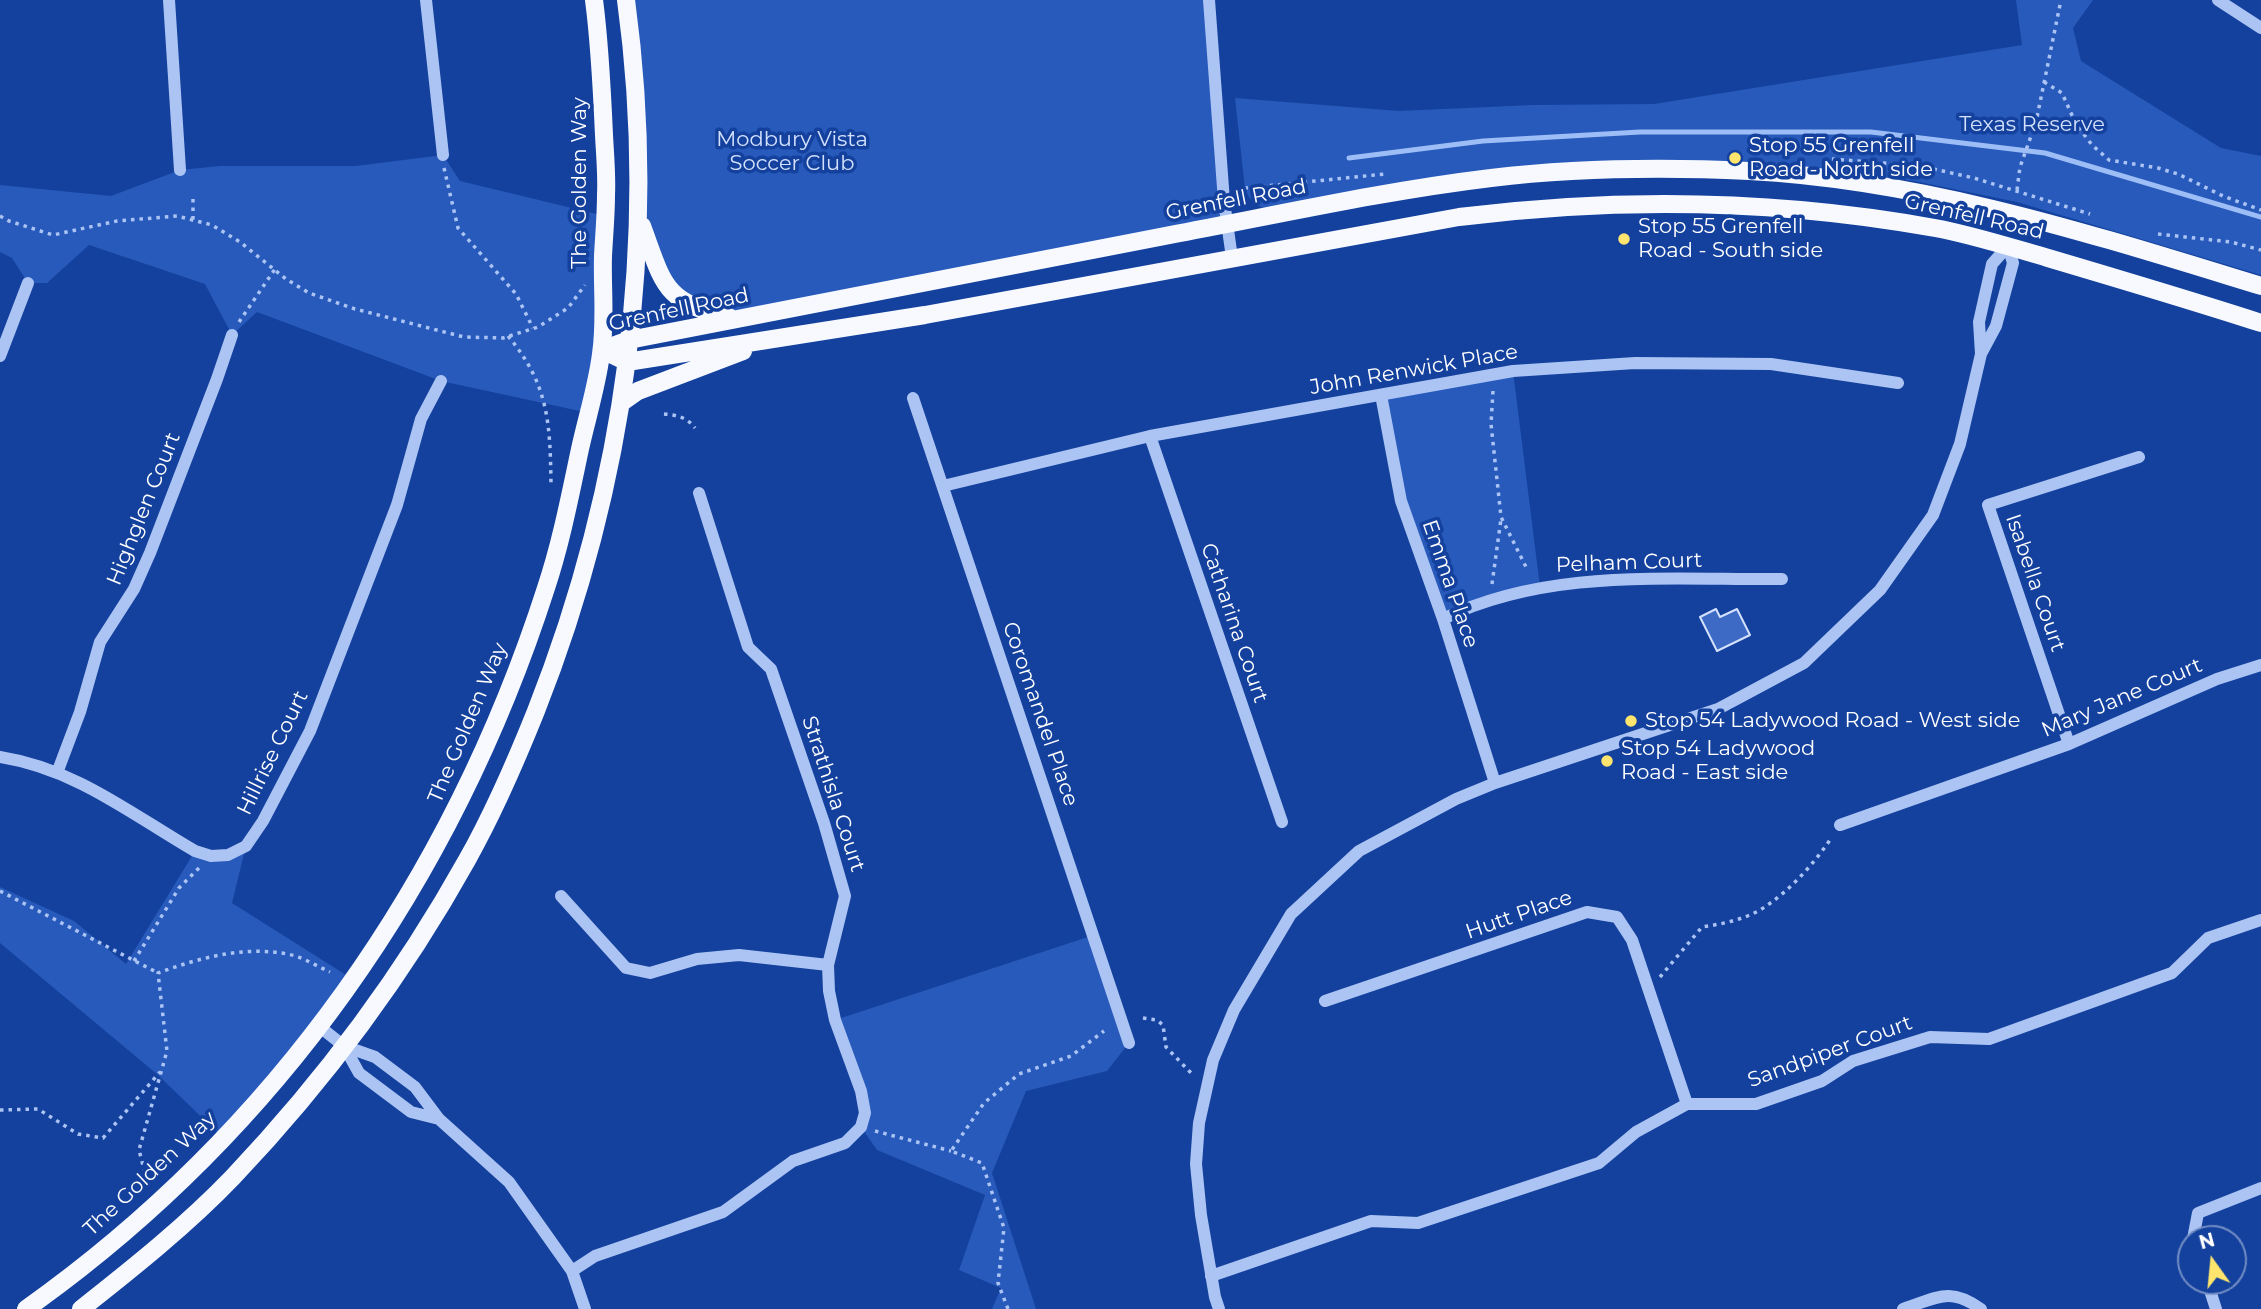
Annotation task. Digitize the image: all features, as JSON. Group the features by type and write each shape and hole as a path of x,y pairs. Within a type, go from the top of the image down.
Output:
{"main road":[{"name":"The Golden Way","path":"26,1309 121,1236 178,1185 224,1139 320,1027 418,881 475,773 503,707 547,587 569,504 602,350 607,193 603,99 594,0"},
{"path":"81,1309 135,1266 231,1178 311,1089 394,979 438,909 468,859 516,760 571,617 604,496 627,362 638,216 637,107 626,0"},
{"name":"Grenfell Road","path":"602,350 629,340 1227,225 1492,178 1635,169 1752,171 1810,176 1932,195 2016,214 2261,286"},
{"name":"Grenfell Road","path":"602,350 627,362 925,315 1459,217 1536,207 1650,202 1730,204 1830,212 1937,228 2008,246 2261,323"},
{"path":"2008,246 2016,214"},
{"path":"638,216 668,289 694,308 738,319"},
{"path":"621,403 638,391 779,337"}],"street":[{"path":"169,0 180,170"},
{"path":"426,0 443,155"},
{"path":"1209,0 1232,258"},
{"path":"2218,0 2261,28"},
{"path":"1981,354 1979,322 1993,264 2008,246"},
{"path":"1219,1309 1201,1215 1196,1164 1199,1123 1213,1060 1234,1010 1292,914 1359,851 1456,799 1495,783 1718,709 1804,663 1880,590 1933,515 1960,444 1981,354 1996,326 2013,263 2008,246"},
{"path":"0,356 28,283"},
{"name":"Highglen Court","path":"57,773 80,712 100,642 134,589 150,553 218,379 232,335"},
{"name":"John Renwick Place","path":"943,486 1150,436 1513,371 1635,363 1771,364 1898,383"},
{"name":"Hillrise Court","path":"211,856 233,854 246,846 255,835 310,731 397,505 421,419 441,381"},
{"name":"Emma Place","path":"1381,395 1401,501 1443,619 1495,783"},
{"name":"Coromandel Place","path":"913,398 1129,1043"},
{"name":"Catharina Court","path":"1150,436 1282,822"},
{"name":"Isabella Court","path":"2069,744 1989,505 2139,457"},
{"name":"Strathisla Court","path":"699,493 748,647 771,669 824,823 845,896 828,965 829,991 835,1020 861,1091 865,1113 861,1127"},
{"name":"Pelham Court","path":"1443,619 1474,604 1541,587 1604,580 1782,579"},
{"name":"Mary Jane Court","path":"1840,825 2069,744 2217,680 2261,665"},
{"path":"0,757 57,773 89,786 195,851 211,856"},
{"path":"561,896 626,968 650,973 697,959 739,955 828,965"},
{"name":"Hutt Place","path":"1325,1001 1587,912 1617,917 1632,940 1687,1104"},
{"name":"Sandpiper Court","path":"1212,1276 1371,1221 1418,1223 1600,1163 1636,1132 1687,1104 1756,1104 1822,1081 1853,1061 1930,1037 1989,1039 2172,973 2208,938 2261,920"},
{"path":"320,1027 344,1046 375,1057 415,1087 439,1119 509,1182 572,1271 585,1309"},
{"path":"344,1046 359,1073 365,1078 411,1112 439,1119"},
{"path":"572,1271 595,1256 723,1212 793,1161 845,1143 861,1127"},
{"path":"2196,1225 2198,1213 2261,1188"},
{"path":"1903,1309 1947,1294 1966,1298 1980,1309"}],"path":[{"path":"2017,190 2020,167 2036,121 2061,0"},
{"path":"2044,82 2062,93 2076,124 2092,145 2109,160 2178,174 2223,196 2261,210"},
{"path":"443,155 445,178 458,228 516,294 533,329"},
{"path":"193,199 193,220"},
{"path":"0,216 53,235 149,217 177,216 193,220 212,225 240,242 286,279 309,293 355,309 464,337 508,336 533,329 568,308 603,262"},
{"path":"232,335 275,269"},
{"path":"508,336 523,354 544,394 550,435 551,484"},
{"path":"1490,599 1501,517 1491,424 1494,382"},
{"path":"664,414 678,415 695,428"},
{"path":"1501,517 1528,571"},
{"path":"1660,977 1702,927 1729,922 1760,910 1795,882 1840,825"},
{"path":"134,961 179,888 211,856"},
{"path":"0,891 158,973 197,959 257,950 297,957 330,972"},
{"path":"147,1181 139,1150 167,1051 158,973"},
{"path":"1143,1018 1157,1020 1163,1026 1166,1047 1191,1073"},
{"path":"951,1151 984,1103 1019,1074 1071,1056 1104,1031"},
{"path":"0,1110 38,1109 78,1133 103,1138 161,1070"},
{"path":"861,1127 951,1151 982,1163 1003,1228 998,1283 1008,1309"}],"green space":[{"name":"Modbury Vista Soccer Club","path":"625,0 1209,0 1227,224 738,319 685,304 663,279 639,207"},
{"name":"Texas Reserve","path":"2016,0 2093,0 2073,28 2081,61 2221,148 2261,156 2261,275 2017,202 1914,181 1755,163 1567,162 1422,182 1275,210 1256,204 1245,189 1235,98 1399,111 1533,105 1654,104 2022,45"},
{"path":"443,155 460,181 605,216 589,413 441,381 257,312 232,335 205,284 89,245 47,283 28,283 12,258 0,252 0,185 111,196 180,170 220,166 356,166"},
{"path":"1513,371 1540,587 1443,619 1401,501 1381,395"},
{"path":"246,846 232,903 354,980 224,1139 158,1075 0,943 0,887 74,921 126,964 195,851 211,856"},
{"path":"1094,935 1129,1043 1107,1071 1026,1091 992,1173 1036,1309 992,1309 1001,1288 959,1270 985,1195 877,1150 861,1127 865,1113 835,1020"}],"building":[{"path":"1716,609 1720,617 1737,609 1750,635 1717,651 1700,617"}],"waterway":[{"path":"1349,158 1483,141 1640,132 1871,132 2045,153 2261,217"}],"place":[{"name":"Stop 55 Grenfell Road - North side","path":"1735,158"},
{"name":"Stop 55 Grenfell Road - South side","path":"1624,239"},
{"name":"Stop 54 Ladywood Road - West side","path":"1631,721"},
{"name":"Stop 54 Ladywood Road - East side","path":"1607,761"}]}
